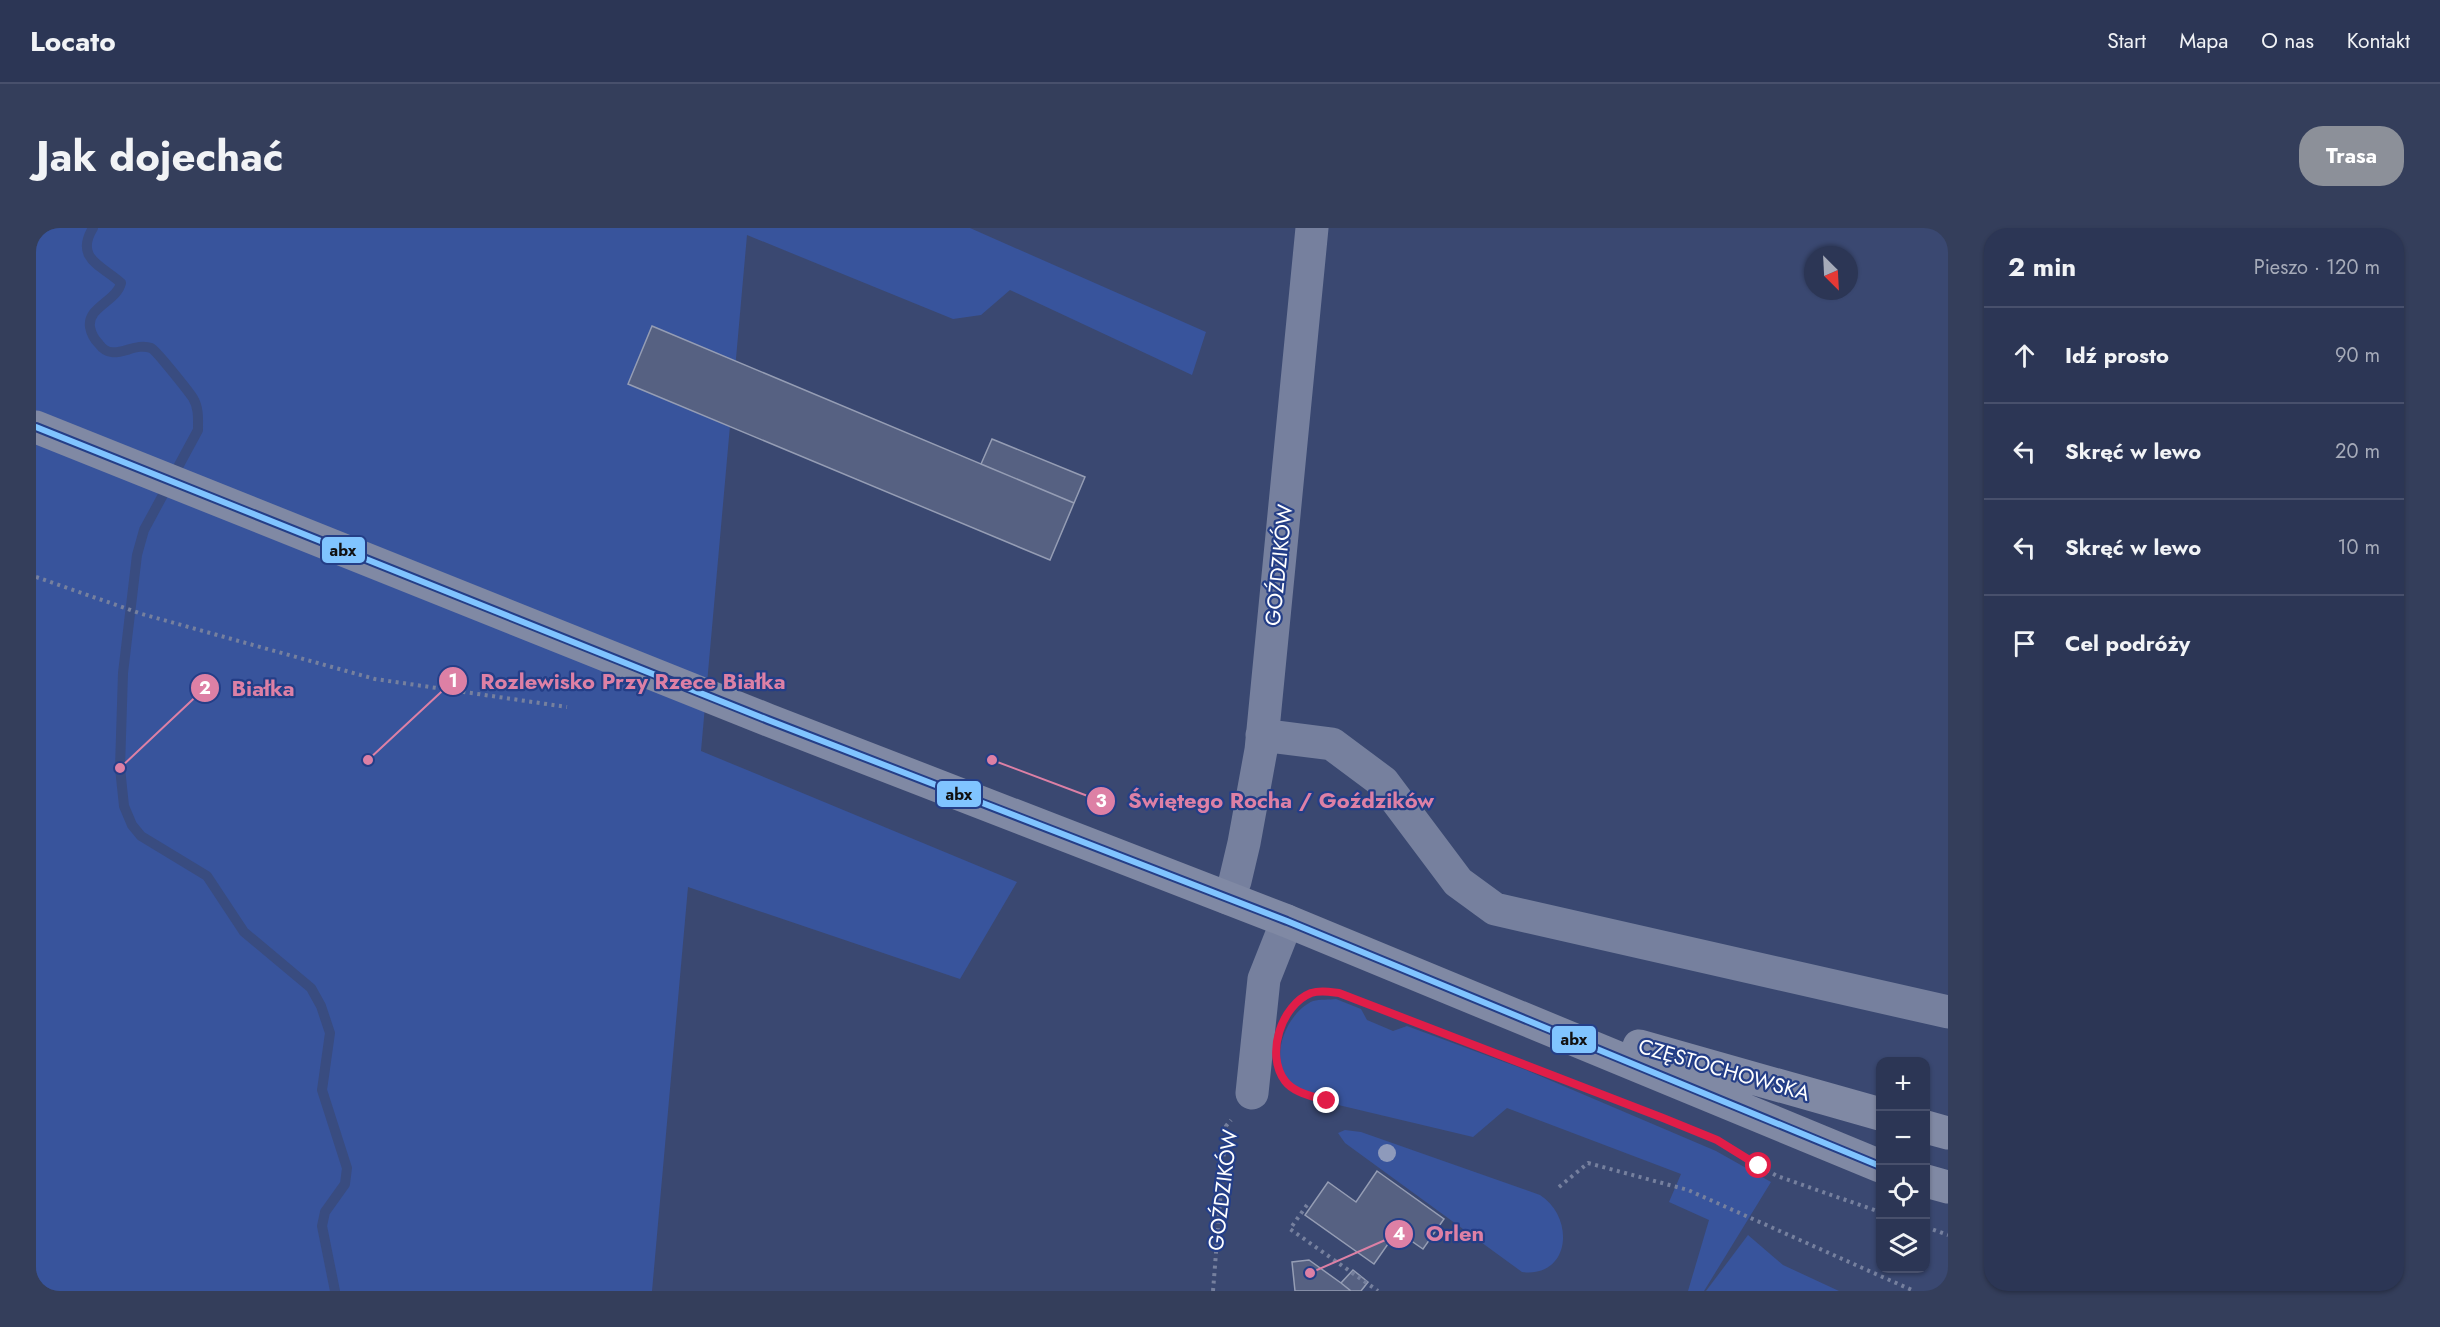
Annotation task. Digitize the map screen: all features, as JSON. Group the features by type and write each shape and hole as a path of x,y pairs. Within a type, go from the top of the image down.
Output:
{"main road":[{"name":"CZĘSTOCHOWSKA","path":"36,427 768,720 1287,921 1876,1165"},
{"name":"CZĘSTOCHOWSKA","path":"1498,1007 1876,1113"},
{"path":"1930,1128 1948,1133"},
{"path":"1930,1181 1948,1187"}],"street":[{"name":"GOŹDZIKÓW","path":"1228,898 1235,881 1244,843 1263,735 1311,228"},
{"path":"1263,735 1332,744 1383,782 1458,882 1495,909 1948,1012"},
{"path":"1252,1093 1264,979 1287,921"}],"path":[{"path":"36,578 142,614 375,679 567,707"},
{"path":"1289,1013 1295,1003 1311,993 1321,991 1339,993 1695,1131 1717,1140 1777,1176 1876,1210"},
{"path":"1284,1080 1293,1089 1327,1101"},
{"name":"GOŹDZIKÓW","path":"1213,1291 1226,1126 1252,1093"},
{"path":"1559,1187 1588,1163 1688,1190 1914,1291"},
{"path":"1307,1205 1290,1229 1378,1291"},
{"path":"1930,1228 1948,1235"}],"shaded area":[{"path":"36,228 970,228 1206,332 1192,375 1010,290 981,315 953,319 747,235 701,751 1017,882 960,979 688,887 652,1291 36,1291"},
{"path":"1336,999 1361,1009 1367,1020 1393,1031 1407,1026 1526,1070 1716,1151 1771,1182 1704,1291 1688,1291 1709,1220 1669,1202 1681,1174 1507,1108 1473,1137 1330,1103 1330,1097 1307,1092 1295,1086 1286,1077 1281,1066 1282,1040 1287,1028 1294,1016 1313,1001"},
{"path":"1345,1130 1361,1132 1540,1195 1559,1217 1563,1231 1558,1256 1550,1266 1538,1271 1522,1272 1345,1143 1338,1133"},
{"path":"1748,1235 1783,1265 1839,1291 1706,1291"}],"building":[{"path":"652,326 1074,503 1050,560 628,384"},
{"path":"992,439 1085,477 1074,503 981,464"},
{"path":"1377,1171 1444,1219 1423,1249 1397,1231 1374,1264 1305,1215 1328,1182 1356,1202"},
{"path":"1309,1260 1351,1291 1295,1291 1292,1262"},
{"path":"1353,1270 1368,1282 1361,1291 1351,1291 1341,1283"}],"waterway":[{"path":"93,228 88,239 89,255 93,261 121,283 114,295 93,314 90,320 93,336 105,350 110,352 137,347 154,350 193,398 198,418 198,430 144,530 137,555 123,673 120,768 124,806 132,825 141,836 207,876 244,932 311,988 321,1006 330,1033 322,1090 347,1168 345,1184 325,1212 322,1226 335,1291"}],"transit line":[{"name":"abx","path":"36,427 768,720 1287,921 1878,1165"}],"place":[{"name":"Rozlewisko Przy Rzece Białka","path":"368,760"},
{"name":"Świętego Rocha / Goździków","path":"992,760"},
{"name":"Białka","path":"120,768"},
{"name":"Orlen","path":"1310,1273"}],"route":[{"path":"1327,1101 1293,1089 1284,1080 1276,1054 1277,1040 1295,1003 1311,993 1321,991 1339,993 1663,1118 1717,1140 1759,1166"}]}
